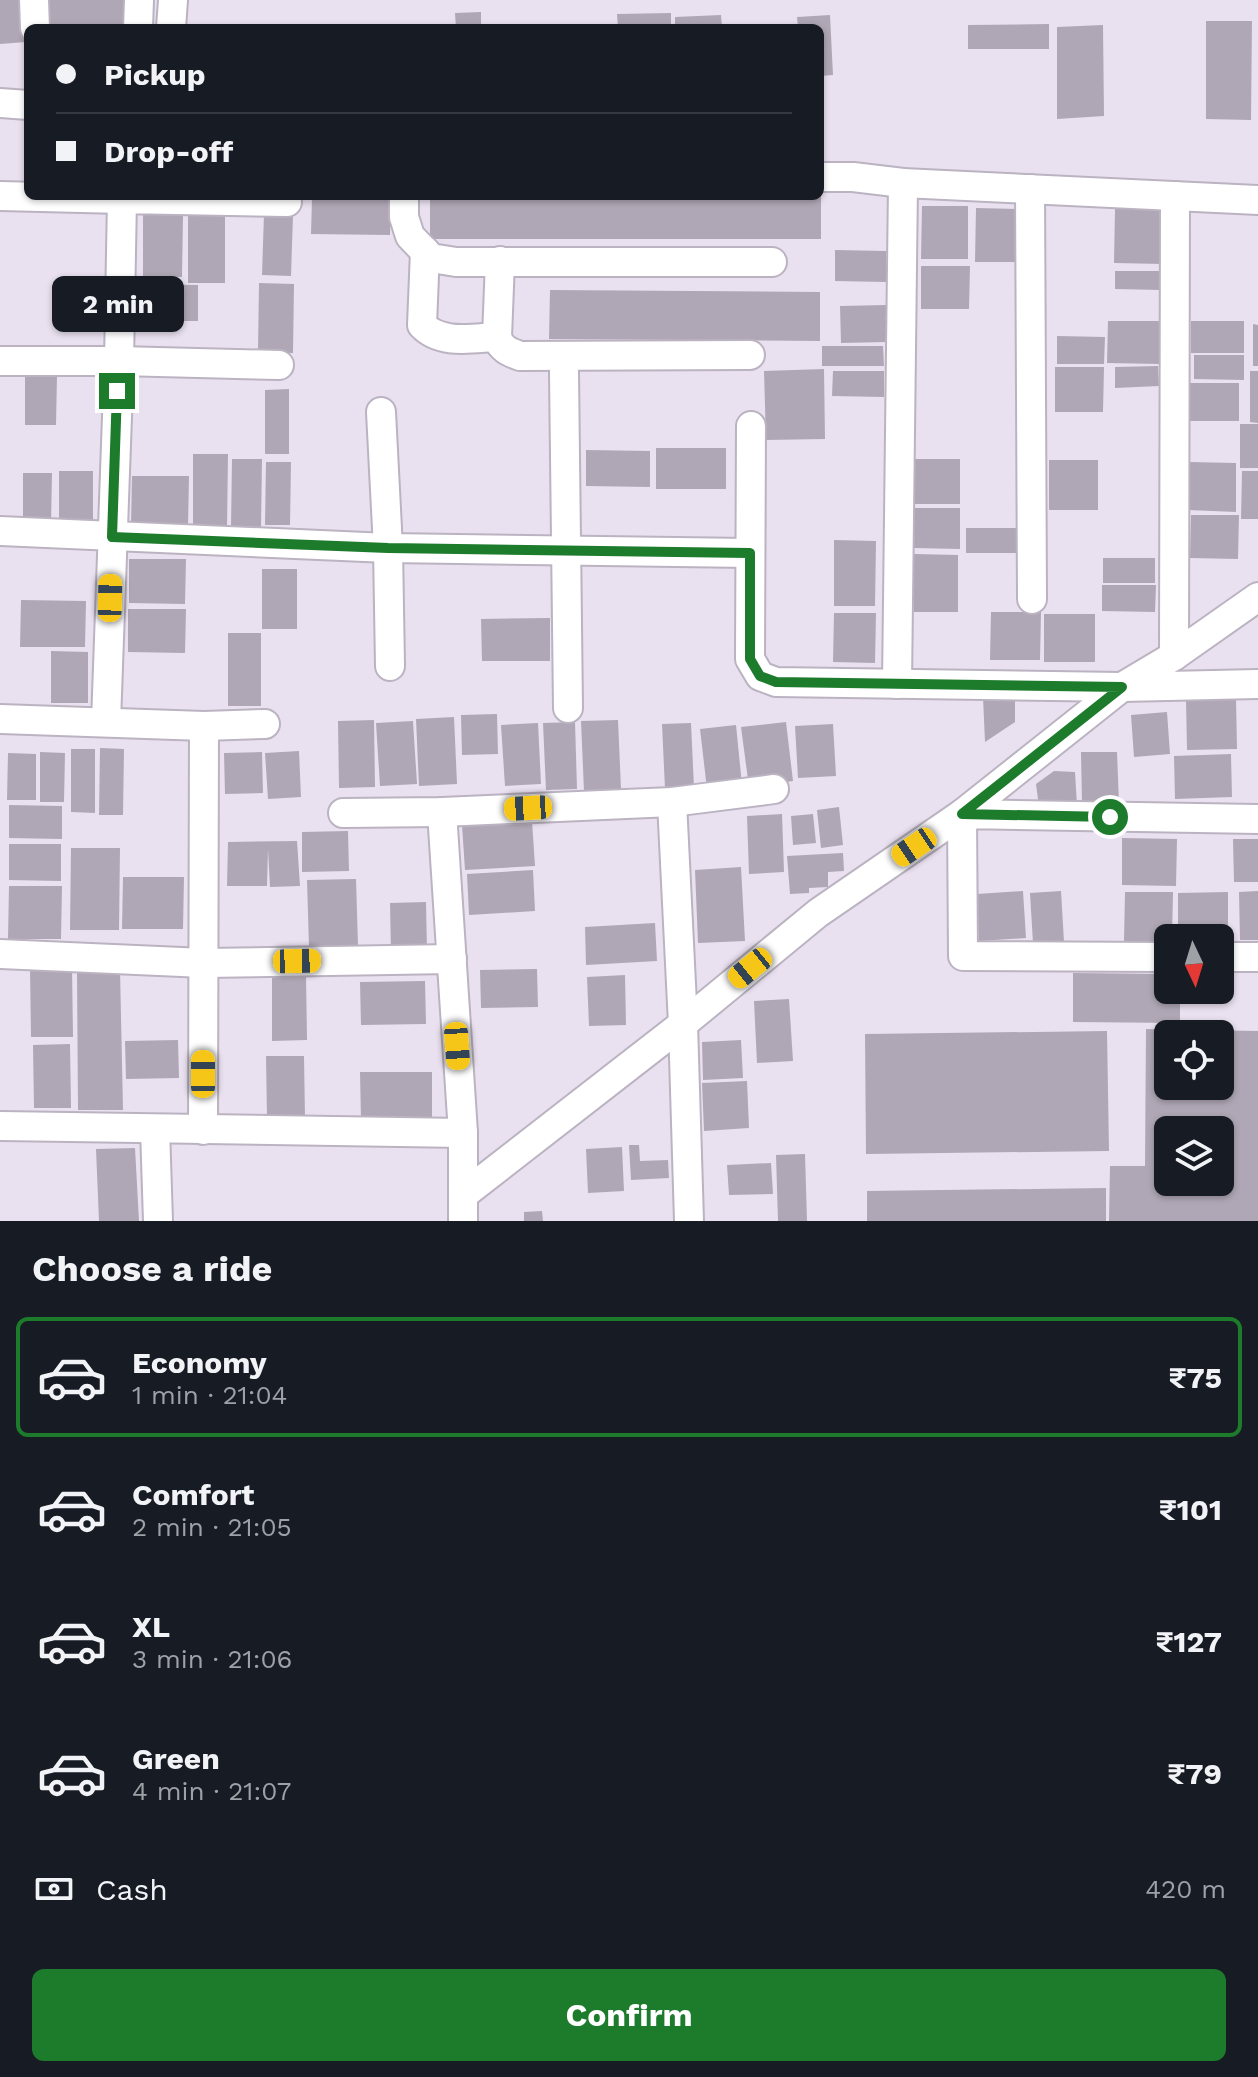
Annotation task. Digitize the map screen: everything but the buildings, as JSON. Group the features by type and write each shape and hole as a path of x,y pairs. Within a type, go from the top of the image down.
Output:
{"street":[{"path":"34,0 35,24"},
{"path":"138,24 139,0"},
{"path":"171,24 173,0"},
{"path":"0,103 24,105"},
{"path":"824,177 1258,200"},
{"path":"897,684 903,183"},
{"path":"1030,189 1032,599"},
{"path":"0,196 24,197"},
{"path":"1174,656 1175,196"},
{"path":"106,722 122,200"},
{"path":"177,200 287,202"},
{"path":"404,200 404,217 410,236 431,258 456,262 772,262"},
{"path":"425,251 422,325 434,335 447,339 497,337"},
{"path":"500,261 497,337 507,351 520,356 750,355"},
{"path":"0,361 279,365"},
{"path":"564,372 568,708"},
{"path":"381,412 390,666"},
{"path":"751,426 750,659 760,676 776,682 897,684 1122,687 1258,684"},
{"path":"0,531 388,548 750,553"},
{"path":"463,1208 818,913 962,814 1122,687 1174,656 1258,597"},
{"path":"0,719 204,726 265,724"},
{"path":"203,1130 204,726"},
{"path":"343,813 672,802 774,789"},
{"path":"672,802 689,1221"},
{"path":"442,812 463,1133 463,1208"},
{"path":"962,814 1258,819"},
{"path":"962,814 963,956 1154,957"},
{"path":"0,954 204,963 452,959"},
{"path":"1234,957 1258,957"},
{"path":"0,1126 463,1133"},
{"path":"155,1129 158,1221"}],"route":[{"path":"117,391 112,537 388,548 750,553 750,659 760,676 776,682 1122,687 962,814 1110,817"}]}
